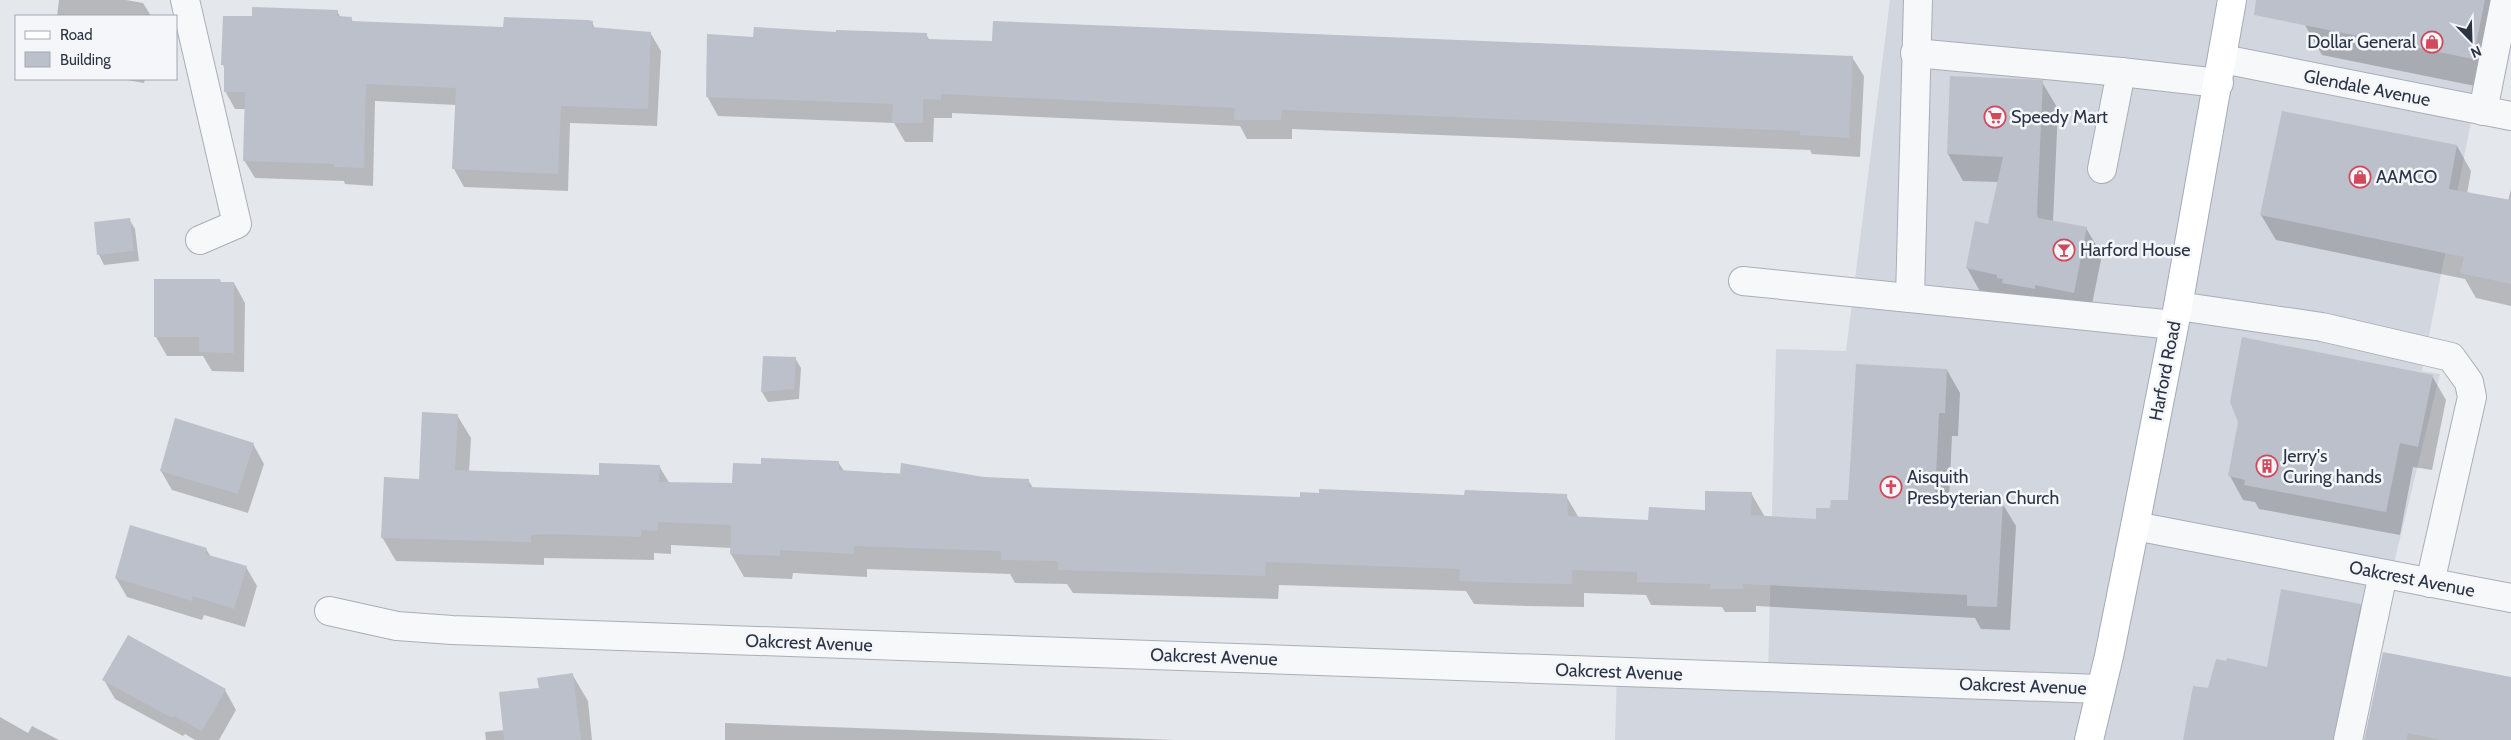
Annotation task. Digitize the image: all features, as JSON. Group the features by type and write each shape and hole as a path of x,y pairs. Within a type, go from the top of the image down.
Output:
{"main road":[{"name":"Harford Road","path":"2090,740 2136,526 2221,71 2232,0"}],"street":[{"path":"185,0 237,224 200,240"},
{"path":"1910,298 1915,53 1918,0"},
{"path":"2483,111 2505,0"},
{"name":"Glendale Avenue","path":"1915,53 2121,72 2221,71 2511,116"},
{"path":"2102,169 2121,72"},
{"path":"1743,282 1910,298 2176,315 2322,327 2451,357 2469,382 2472,397 2430,582"},
{"name":"Oakcrest Avenue","path":"2136,526 2511,598"},
{"path":"2348,740 2383,574"},
{"name":"Oakcrest Avenue","path":"329,611 397,626 452,630 2100,689"}],"shaded area":[{"path":"1890,0 2495,0 2422,371 2440,374 2351,740 1615,740 1617,670 1768,676 1776,349 1846,351"}],"building":[{"name":"Dollar General","path":"2256,0 2485,0 2473,59 2254,15"},
{"path":"252,7 338,10 337,16 352,17 351,21 503,27 504,17 588,20 593,21 592,27 651,32 648,109 561,106 558,174 452,169 456,88 366,84 364,168 334,167 334,164 243,161 245,92 224,92 224,65 221,65 223,16 252,16"},
{"path":"993,21 1853,56 1849,138 1800,135 1800,131 1282,110 1281,120 1234,120 1235,108 941,94 941,100 923,99 923,123 892,123 893,104 706,97 707,34 753,37 754,27 836,32 836,30 927,33 927,39 992,41"},
{"path":"1950,76 2043,80 2037,213 2038,218 2087,227 2074,293 2035,285 2035,289 2002,283 2003,279 1997,278 1997,275 1966,268 1975,221 1988,224 2003,157 1947,154"},
{"name":"AAMCO","path":"2282,111 2457,145 2449,189 2511,200 2511,284 2460,273 2464,257 2260,215"},
{"path":"130,218 134,251 97,255 94,222"},
{"path":"154,279 220,279 221,282 234,282 234,353 199,352 199,337 154,337"},
{"path":"2242,337 2433,375 2418,447 2400,443 2386,512 2244,485 2245,480 2228,476 2238,422 2230,402"},
{"path":"763,356 796,357 794,389 761,392"},
{"path":"1856,364 1947,369 1945,413 1939,413 1935,498 2003,502 1997,607 1967,606 1967,595 1743,584 1744,589 1710,589 1710,584 1637,582 1637,572 1572,570 1572,584 1513,583 1459,581 1460,569 1266,562 1265,576 1058,570 1058,561 1001,560 1001,551 854,546 854,554 780,550 780,556 730,554 731,525 658,522 658,531 641,530 641,537 551,534 531,535 531,542 381,538 384,477 419,479 422,412 458,414 455,470 599,475 599,463 660,465 659,482 732,483 733,463 761,464 761,458 839,461 839,470 900,474 901,463 984,477 1029,479 1029,487 1300,497 1300,492 1319,493 1319,489 1464,495 1465,490 1567,494 1568,516 1648,520 1649,507 1705,510 1705,491 1752,492 1751,515 1816,519 1816,508 1830,508 1831,500 1848,500"},
{"path":"175,418 254,443 238,494 160,471"},
{"path":"130,525 207,548 205,554 247,566 234,609 193,596 192,601 115,578"},
{"path":"2281,589 2361,604 2333,740 2183,740 2193,686 2208,688 2216,659 2226,661 2227,658 2267,667"},
{"path":"128,635 226,689 202,731 174,716 172,718 102,680"},
{"path":"2383,652 2511,677 2511,740 2440,740 2408,733 2406,740 2364,740"},
{"path":"573,673 581,740 504,740 499,692 539,688 537,678"}],"place":[{"name":"Dollar General","path":"2432,42"},
{"name":"Speedy Mart","path":"1995,117"},
{"name":"AAMCO","path":"2360,177"},
{"name":"Harford House","path":"2064,250"},
{"name":"Jerry's Curing hands","path":"2267,466"},
{"name":"Aisquith Presbyterian Church","path":"1891,487"}]}
